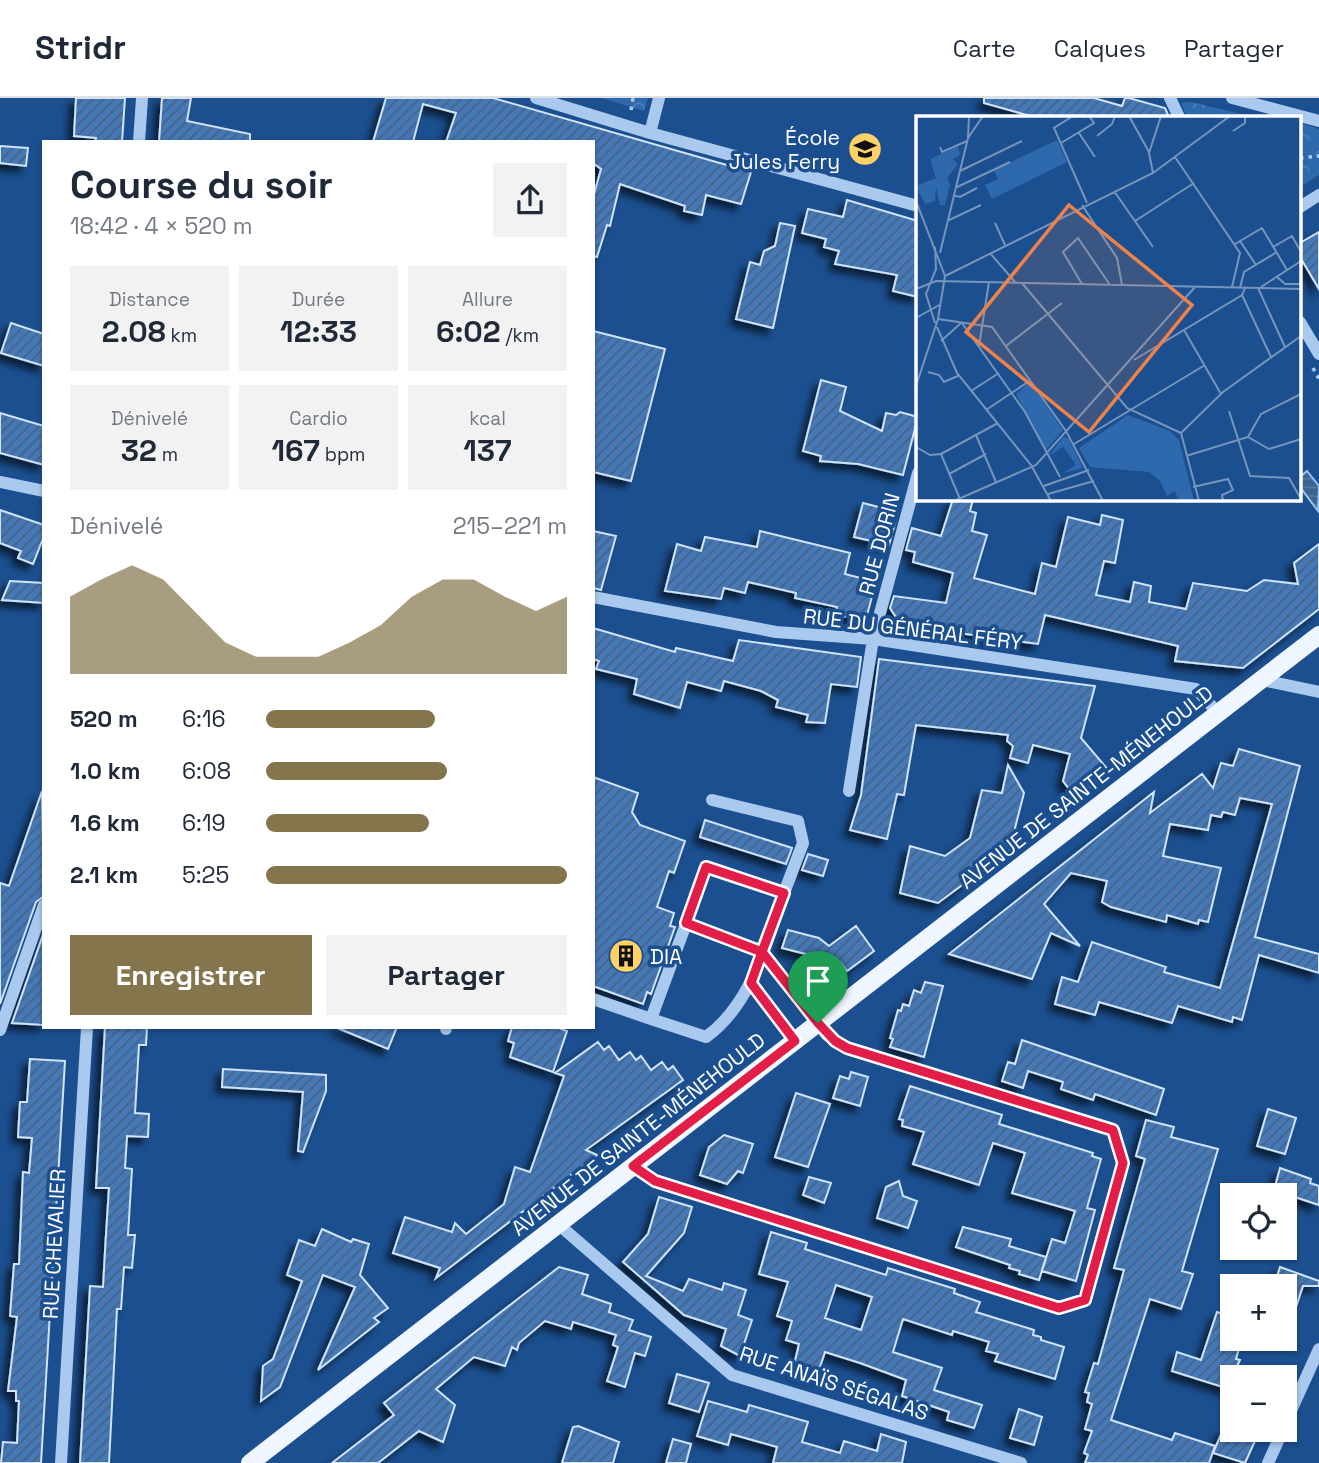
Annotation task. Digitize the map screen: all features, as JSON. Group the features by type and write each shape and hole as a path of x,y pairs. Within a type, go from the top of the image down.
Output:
{"main road":[{"name":"AVENUE DE SAINTE-MÉNEHOULD","path":"250,1463 1319,635"}],"street":[{"path":"139,140 142,98"},
{"path":"536,98 650,133 916,205"},
{"path":"650,133 659,98"},
{"path":"1170,98 1179,116"},
{"path":"1232,98 1268,102 1319,121"},
{"path":"1302,205 1319,195"},
{"path":"1302,325 1319,354"},
{"name":"RUE DORIN","path":"849,790 873,639 916,481"},
{"path":"0,482 42,491"},
{"name":"RUE DU GÉNÉRAL FÉRY","path":"595,597 776,632 873,639 1196,689 1218,713"},
{"path":"1262,680 1319,692"},
{"path":"595,1000 706,1037 724,1024 751,983 803,843 798,821 712,800"},
{"path":"651,1019 706,867 784,893"},
{"path":"0,1030 42,911"},
{"path":"633,1166 655,1181 1059,1308 1085,1300 1123,1163 1113,1130 847,1048 835,1041 818,1023 762,952 686,923"},
{"path":"751,983 795,1041"},
{"name":"RUE CHEVALIER","path":"61,1463 87,1029"},
{"name":"RUE ANAÏS SÉGALAS","path":"558,1224 733,1375 1021,1463"},
{"path":"1297,1399 1319,1349"},
{"path":"1268,1463 1278,1442"}],"green space":[{"path":"601,98 648,98 644,111"},
{"path":"1191,102 1250,116 1187,116 1181,103"},
{"path":"1302,124 1319,129 1319,175 1302,186"}],"shaded area":[{"path":"1307,471 1319,486 1318,511 1302,490 1302,475"}],"building":[{"path":"76,98 125,98 122,140 96,140 74,136"},
{"path":"162,98 191,98 187,121 250,134 250,140 159,140"},
{"path":"386,98 493,98 751,172 741,204 706,195 702,215 684,211 685,206 620,184 610,226 607,225 597,257 595,191 601,169 595,164 595,140 447,140 456,113 423,104 414,140 374,140"},
{"path":"984,98 1094,98 1122,106 1125,98 1129,98 1165,108 1169,116 1030,116 984,103"},
{"path":"0,146 28,148 26,166 0,163"},
{"path":"847,200 916,220 916,297 893,291 897,275 835,264 839,251 824,247 826,239 802,233 808,209 843,217"},
{"path":"780,223 795,226 773,328 736,319 750,262 760,265 764,251 775,246"},
{"path":"1319,232 1319,289 1302,260 1302,242"},
{"path":"11,323 42,333 42,365 1,353"},
{"path":"595,332 665,349 631,481 595,472"},
{"path":"821,380 846,387 840,411 882,431 886,413 896,415 900,412 916,416 903,475 858,464 820,461 821,456 803,451"},
{"path":"0,413 42,425 42,464 0,453"},
{"path":"953,500 973,500 970,511 976,513 972,531 987,535 974,578 1035,594 1042,563 1056,567 1068,517 1100,525 1102,515 1123,520 1115,563 1104,561 1096,595 1130,602 1134,582 1151,586 1149,602 1186,609 1193,583 1247,591 1264,580 1298,584 1294,563 1319,544 1319,609 1243,668 1175,661 1178,646 1045,615 1038,644 901,625 890,608 894,596 946,603 953,573 913,562 915,552 906,550 912,528 941,536"},
{"path":"863,503 894,511 891,522 895,523 889,545 854,537"},
{"path":"0,510 42,524 42,541 33,564 18,558 21,551 0,543"},
{"path":"595,531 616,536 601,590 595,588"},
{"path":"760,531 850,553 845,574 876,582 867,615 861,619 835,615 837,607 795,598 796,593 748,582 745,593 724,588 721,599 665,591 677,544 701,551 705,537 757,547"},
{"path":"10,581 42,583 42,603 2,600"},
{"path":"595,629 675,652 676,648 733,661 739,640 861,657 857,687 831,684 825,723 806,722 808,715 776,707 778,700 761,691 724,681 721,691 687,682 680,708 634,694 637,679 596,669 599,661 595,660"},
{"path":"879,659 1095,686 1081,738 1110,772 1076,798 1063,781 1070,754 1033,745 1028,763 1010,758 1013,746 1007,741 1008,735 916,725 904,795 897,794 887,839 850,830 861,795"},
{"path":"1239,749 1300,766 1255,937 1319,954 1319,973 1259,955 1242,1020 1233,1017 1232,1022 1178,1006 1172,1023 1099,1002 1095,1015 1055,1004 1062,977 1078,982 1092,942 1166,967 1164,972 1220,988 1272,804 1240,798 1235,815 1223,812 1221,817 1211,815 1208,830 1170,824 1163,856 1221,868 1208,922 1199,920 1198,924 1167,915 1166,922 1111,907 1102,902 1107,881 1071,873 1044,904 1080,946 1051,933 1032,979 949,954 1154,792 1150,813 1202,774 1213,788 1221,763 1233,766"},
{"path":"1008,765 1024,793 1015,828 1024,839 938,903 900,893 910,846 945,856 970,838 982,790 1002,793"},
{"path":"595,778 638,793 632,812 640,825 685,841 674,873 669,871 657,907 674,913 670,926 675,927 651,994 647,992 643,1004 595,987"},
{"path":"42,791 42,898 36,902 0,1004 0,883 9,886"},
{"path":"705,820 792,848 786,864 700,837"},
{"path":"808,854 828,860 823,876 802,870"},
{"path":"856,926 874,951 847,971 841,963 782,948 788,930 819,938 829,946"},
{"path":"42,938 42,1025 12,1023"},
{"path":"925,982 943,986 924,1057 890,1047 893,1039 890,1038 898,1010 901,1011 903,1004 909,1006 914,990 921,993"},
{"path":"105,1029 147,1029 146,1045 139,1045 135,1113 149,1114 148,1137 127,1136 125,1168 132,1169 128,1235 135,1235 132,1268 124,1267 121,1309 117,1309 109,1463 80,1463 90,1286 103,1287 109,1188 96,1188"},
{"path":"340,1029 396,1029 388,1049"},
{"path":"511,1029 567,1031 553,1072 510,1057 514,1043 508,1041"},
{"path":"1022,1040 1164,1089 1156,1115 1095,1094 1093,1100 1061,1089 1063,1082 1028,1071 1023,1088 1002,1081 1008,1062 1015,1064"},
{"path":"598,1042 604,1050 609,1046 619,1060 630,1052 636,1060 641,1056 651,1070 662,1062 668,1070 673,1066 683,1080 586,1150 597,1155 436,1278 440,1268 393,1253 405,1217 452,1232 455,1223 466,1234 504,1204 515,1167 530,1172 564,1076 555,1073"},
{"path":"30,1059 65,1061 41,1463 1,1463 3,1442 17,1443 19,1401 16,1401 16,1391 8,1391 17,1317 10,1316 14,1264 19,1264 23,1172 29,1173 32,1138 18,1137 20,1102 27,1102"},
{"path":"223,1069 326,1075 326,1091 303,1152 298,1151 303,1092 222,1087"},
{"path":"851,1072 868,1077 860,1106 833,1098 840,1076 849,1079"},
{"path":"910,1086 1002,1115 999,1124 1093,1153 1092,1156 1101,1159 1087,1208 1095,1210 1076,1281 1042,1271 1052,1239 1065,1243 1075,1211 1012,1193 1025,1153 993,1143 979,1185 913,1164 924,1132 902,1126 903,1120 899,1119"},
{"path":"796,1093 830,1104 808,1167 775,1157"},
{"path":"1268,1109 1296,1118 1285,1154 1257,1146"},
{"path":"1146,1120 1174,1127 1171,1137 1218,1149 1182,1271 1193,1274 1181,1309 1150,1299 1111,1420 1172,1440 1175,1433 1215,1446 1209,1463 1085,1463 1088,1455 1084,1453 1092,1431 1085,1429 1092,1404 1087,1402 1089,1393 1085,1392 1094,1363 1098,1364 1124,1270 1114,1268 1145,1159 1136,1156"},
{"path":"724,1135 753,1144 743,1173 738,1171 727,1184 700,1175 709,1147"},
{"path":"1280,1168 1311,1179 1310,1183 1319,1186 1319,1205 1297,1198 1297,1183 1276,1183"},
{"path":"809,1177 831,1183 824,1203 803,1195"},
{"path":"899,1181 903,1196 917,1201 908,1228 877,1218 886,1187"},
{"path":"659,1197 692,1207 684,1233 646,1276 683,1291 689,1279 722,1290 724,1283 746,1290 738,1315 752,1320 740,1356 721,1346 726,1329 684,1315 623,1262 648,1234"},
{"path":"963,1227 1011,1239 1009,1246 1046,1257 1039,1280 1019,1274 1020,1271 1009,1268 1010,1265 956,1247"},
{"path":"322,1229 351,1242 353,1239 369,1244 360,1275 388,1308 374,1318 379,1322 318,1370 355,1287 323,1275 280,1387 261,1401 263,1366 273,1359 302,1281 287,1275 299,1240 315,1246"},
{"path":"771,1232 807,1243 805,1249 886,1275 888,1268 955,1289 954,1293 980,1302 976,1312 1034,1330 1033,1335 1041,1337 1041,1340 1064,1347 1055,1379 995,1361 998,1354 986,1351 989,1342 953,1331 952,1335 903,1319 893,1352 942,1368 934,1390 982,1405 974,1428 947,1420 949,1412 902,1396 906,1380 860,1363 825,1352 817,1376 793,1369 799,1344 786,1340 792,1321 777,1316 788,1282 759,1274","holes":["836,1285 872,1297 861,1330 825,1318"]},
{"path":"559,1267 588,1275 582,1294 611,1304 609,1312 633,1320 629,1330 651,1337 645,1356 635,1353 625,1387 607,1381 618,1347 613,1345 616,1335 573,1322 571,1329 545,1321 519,1343 517,1350 512,1347 505,1366 474,1357 436,1389 455,1405 443,1442 419,1431 378,1463 332,1463 394,1415 384,1403"},
{"path":"1280,1267 1319,1281 1319,1286 1303,1286 1297,1304 1297,1274 1278,1274"},
{"path":"1217,1312 1220,1313 1220,1351 1238,1351 1236,1359 1240,1360 1238,1365 1220,1365 1220,1386 1172,1371 1177,1352 1201,1360"},
{"path":"677,1374 709,1383 699,1412 669,1403"},
{"path":"708,1401 747,1412 749,1405 808,1422 802,1442 840,1453 844,1441 877,1451 881,1434 906,1442 902,1463 773,1463 777,1447 731,1434 728,1445 697,1436"},
{"path":"1019,1409 1042,1417 1034,1445 1010,1438"},
{"path":"578,1426 619,1442 613,1463 562,1463 573,1427"},
{"path":"1220,1437 1220,1442 1255,1442 1245,1463 1213,1453"},
{"path":"673,1439 691,1444 686,1463 666,1463"}],"place":[{"name":"École Jules Ferry","path":"865,149"},
{"name":"DIA","path":"626,956"}],"route":[{"path":"818,1023 762,952 784,893 706,867 686,923 762,952 751,983 795,1041 633,1166 655,1181 1059,1308 1085,1300 1123,1163 1113,1130 847,1048 827,1035 818,1023"}]}
